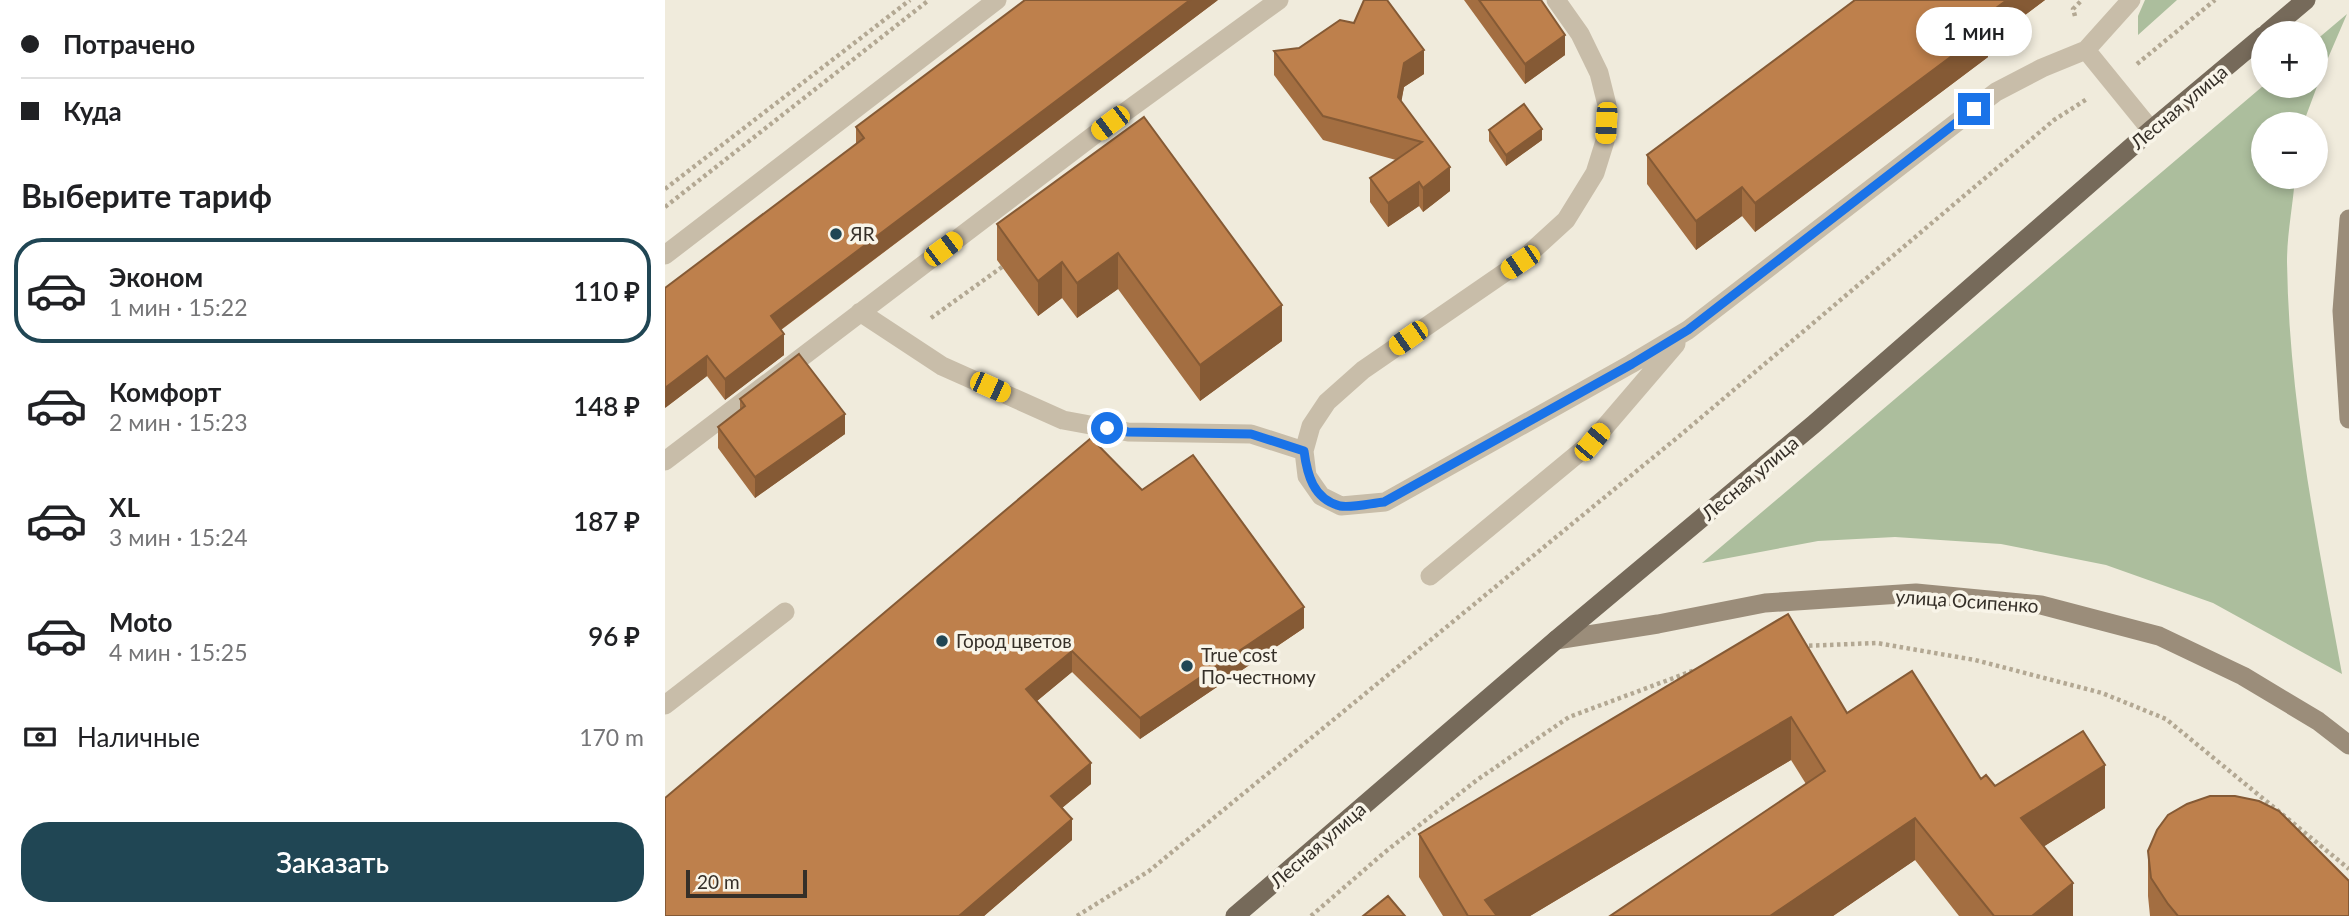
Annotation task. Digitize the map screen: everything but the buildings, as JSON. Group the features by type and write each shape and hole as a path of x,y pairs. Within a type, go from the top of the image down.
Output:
{"main road":[{"name":"Лесная улица","path":"2281,21 2306,0"},
{"name":"Лесная улица","path":"1235,916 1556,640 1814,424 2151,130 2251,47"},
{"path":"2349,219 2342,311 2349,419"},
{"name":"улица Осипенко","path":"1556,640 1778,602 1916,593 2041,605 2159,636 2243,676 2318,721 2349,745"}],"lane":[{"path":"665,255 997,0"},
{"path":"665,461 1110,123 1279,0"},
{"path":"1556,0 1585,44 1599,73 1607,105 1605,141 1595,173 1566,220 1520,262 1363,370 1327,402 1311,426 1304,451 1307,476 1321,496 1341,506 1384,502 1688,330 1996,92 2042,68 2087,50 2131,0"},
{"path":"2087,50 2151,130"},
{"path":"860,312 942,366 1063,420 1128,432 1251,434 1304,451"},
{"path":"1430,576 1592,442 1688,330"},
{"path":"665,705 785,612"}],"path":[{"path":"665,189 911,0"},
{"path":"665,207 929,0"},
{"path":"1077,916 1149,871 1678,437 2054,120 2113,82 2215,0"},
{"path":"931,318 1002,267"},
{"path":"1795,647 1877,643 1975,660 2102,693 2166,719 2349,869"},
{"path":"1311,916 1385,852 1477,780 1569,717 1706,666"}],"green space":[{"path":"2145,0 2177,0 2138,35 2138,16"},
{"path":"2347,14 2328,58 2328,30"},
{"path":"2251,96 2313,98 2307,112 2251,112 2251,189 2294,189 2287,262 2293,366 2306,469 2342,674 2213,603 2106,565 2001,544 1895,537 1818,541 1702,563"}],"place":[{"name":"ЯR","path":"836,234"},
{"name":"Город цветов","path":"942,641"},
{"name":"True cost По-честному","path":"1187,666"}],"route":[{"path":"1107,428 1128,432 1251,434 1304,451 1307,476 1321,496 1341,506 1384,502 1688,330 1974,109"}]}
